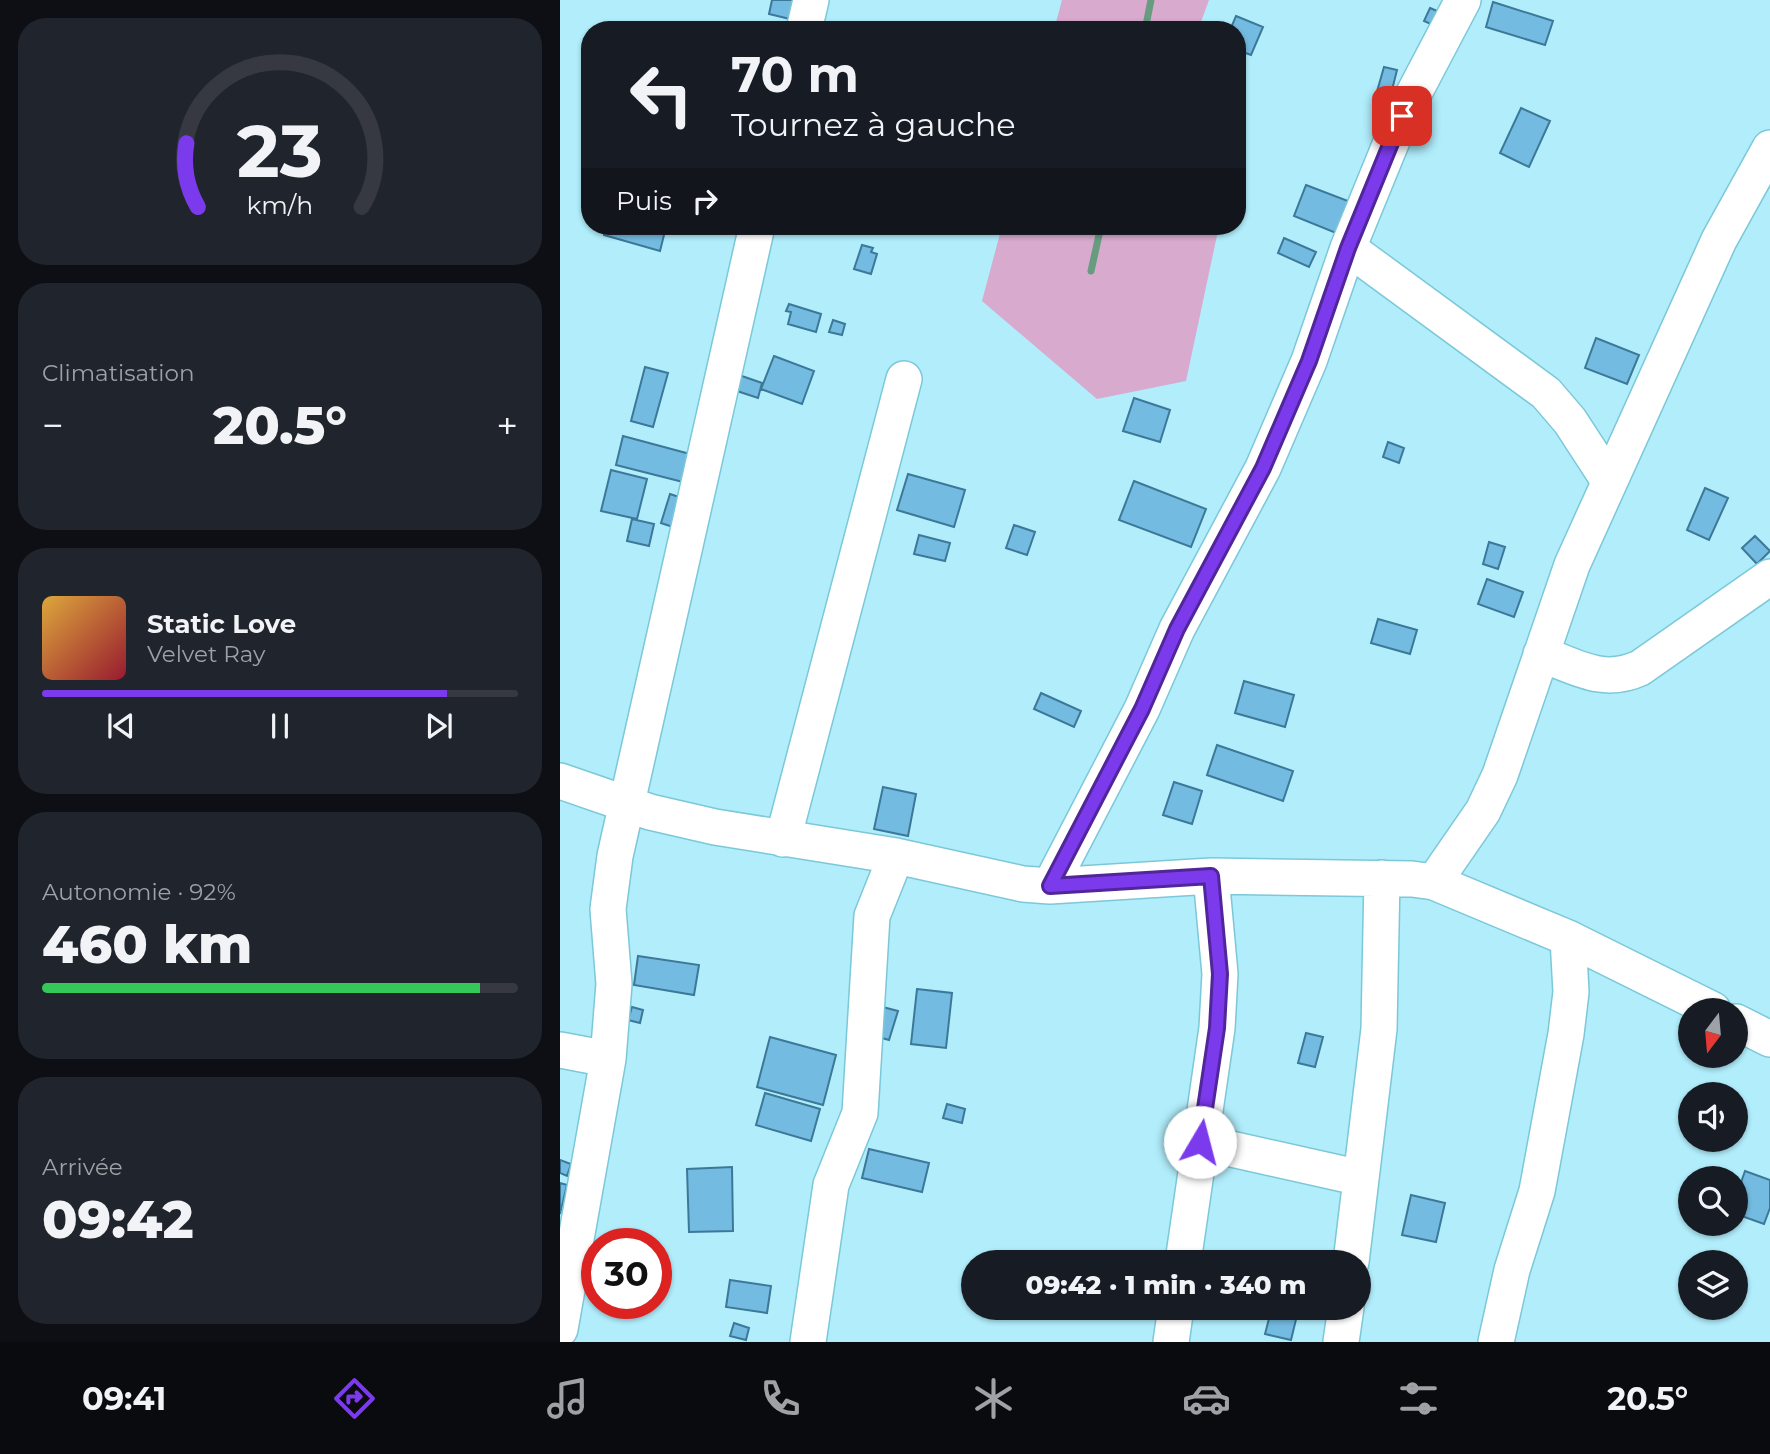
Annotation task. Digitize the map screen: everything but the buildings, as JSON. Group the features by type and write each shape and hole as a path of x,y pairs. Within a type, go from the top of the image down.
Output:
{"street":[{"path":"806,21 811,0"},
{"path":"1050,886 1142,709 1177,629 1263,468 1309,361 1348,248 1402,116 1463,0"},
{"path":"1434,882 1483,811 1500,775 1572,565 1714,251 1770,148"},
{"path":"560,1329 608,1059 614,984 608,909 625,804 755,235"},
{"path":"1348,248 1546,393 1570,421 1609,481"},
{"path":"783,839 904,379"},
{"path":"1541,654 1604,677 1623,676 1640,668 1770,577"},
{"path":"560,780 625,804 715,827 850,851 895,856 1023,884 1050,886 1211,876 1382,878 1434,882 1568,938 1689,998"},
{"path":"850,851 872,916"},
{"path":"808,1342 831,1185 860,1113 872,916 895,856"},
{"path":"1185,1250 1217,1028 1220,974 1211,876"},
{"path":"1352,1250 1379,1029 1382,878"},
{"path":"1496,1342 1512,1270 1537,1191 1566,1034 1571,992 1568,938"},
{"path":"1748,1028 1770,1039"},
{"path":"560,1051 608,1059"},
{"path":"1200,1142 1361,1178"},
{"path":"1171,1342 1174,1320"},
{"path":"1340,1342 1344,1320"}],"shaded area":[{"path":"1062,0 1209,0 1201,21 1056,21"},
{"path":"1000,235 1217,235 1186,381 1097,399 982,301"}],"waterway":[{"path":"1147,21 1151,0"},
{"path":"1091,271 1099,235"}],"route":[{"path":"1200,1142 1217,1028 1220,974 1211,876 1050,886 1142,709 1177,629 1263,468 1309,361 1348,248 1402,116"}]}
